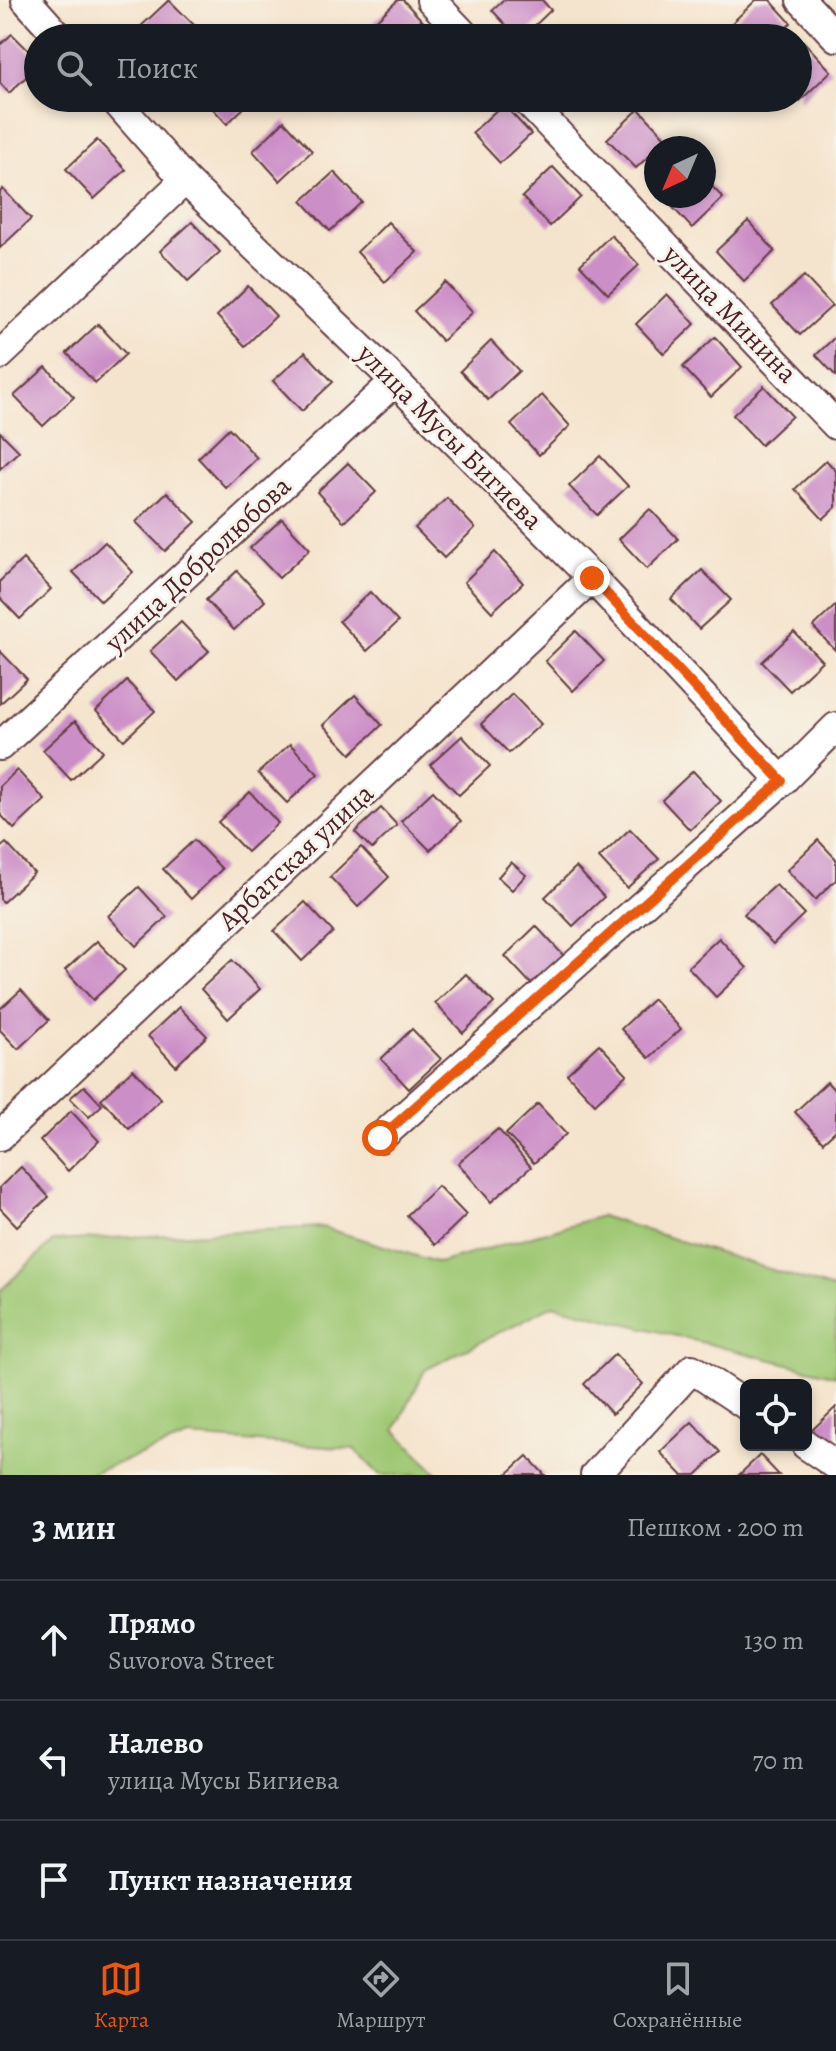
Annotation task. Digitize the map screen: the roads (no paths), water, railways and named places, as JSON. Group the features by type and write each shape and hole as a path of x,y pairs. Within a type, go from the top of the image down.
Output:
{"street":[{"path":"26,0 47,24"},
{"path":"431,0 454,24"},
{"path":"801,0 836,37"},
{"name":"улица Мусы Бигиева","path":"125,112 185,180 395,381 592,578 782,781"},
{"name":"улица Минина","path":"537,112 836,425"},
{"path":"0,355 185,180"},
{"name":"улица Добролюбова","path":"0,746 395,381"},
{"name":"Арбатская улица","path":"0,1136 592,578"},
{"path":"380,1138 782,781 836,727"},
{"path":"595,1475 692,1369 740,1401"},
{"path":"812,1449 836,1465"}]}
